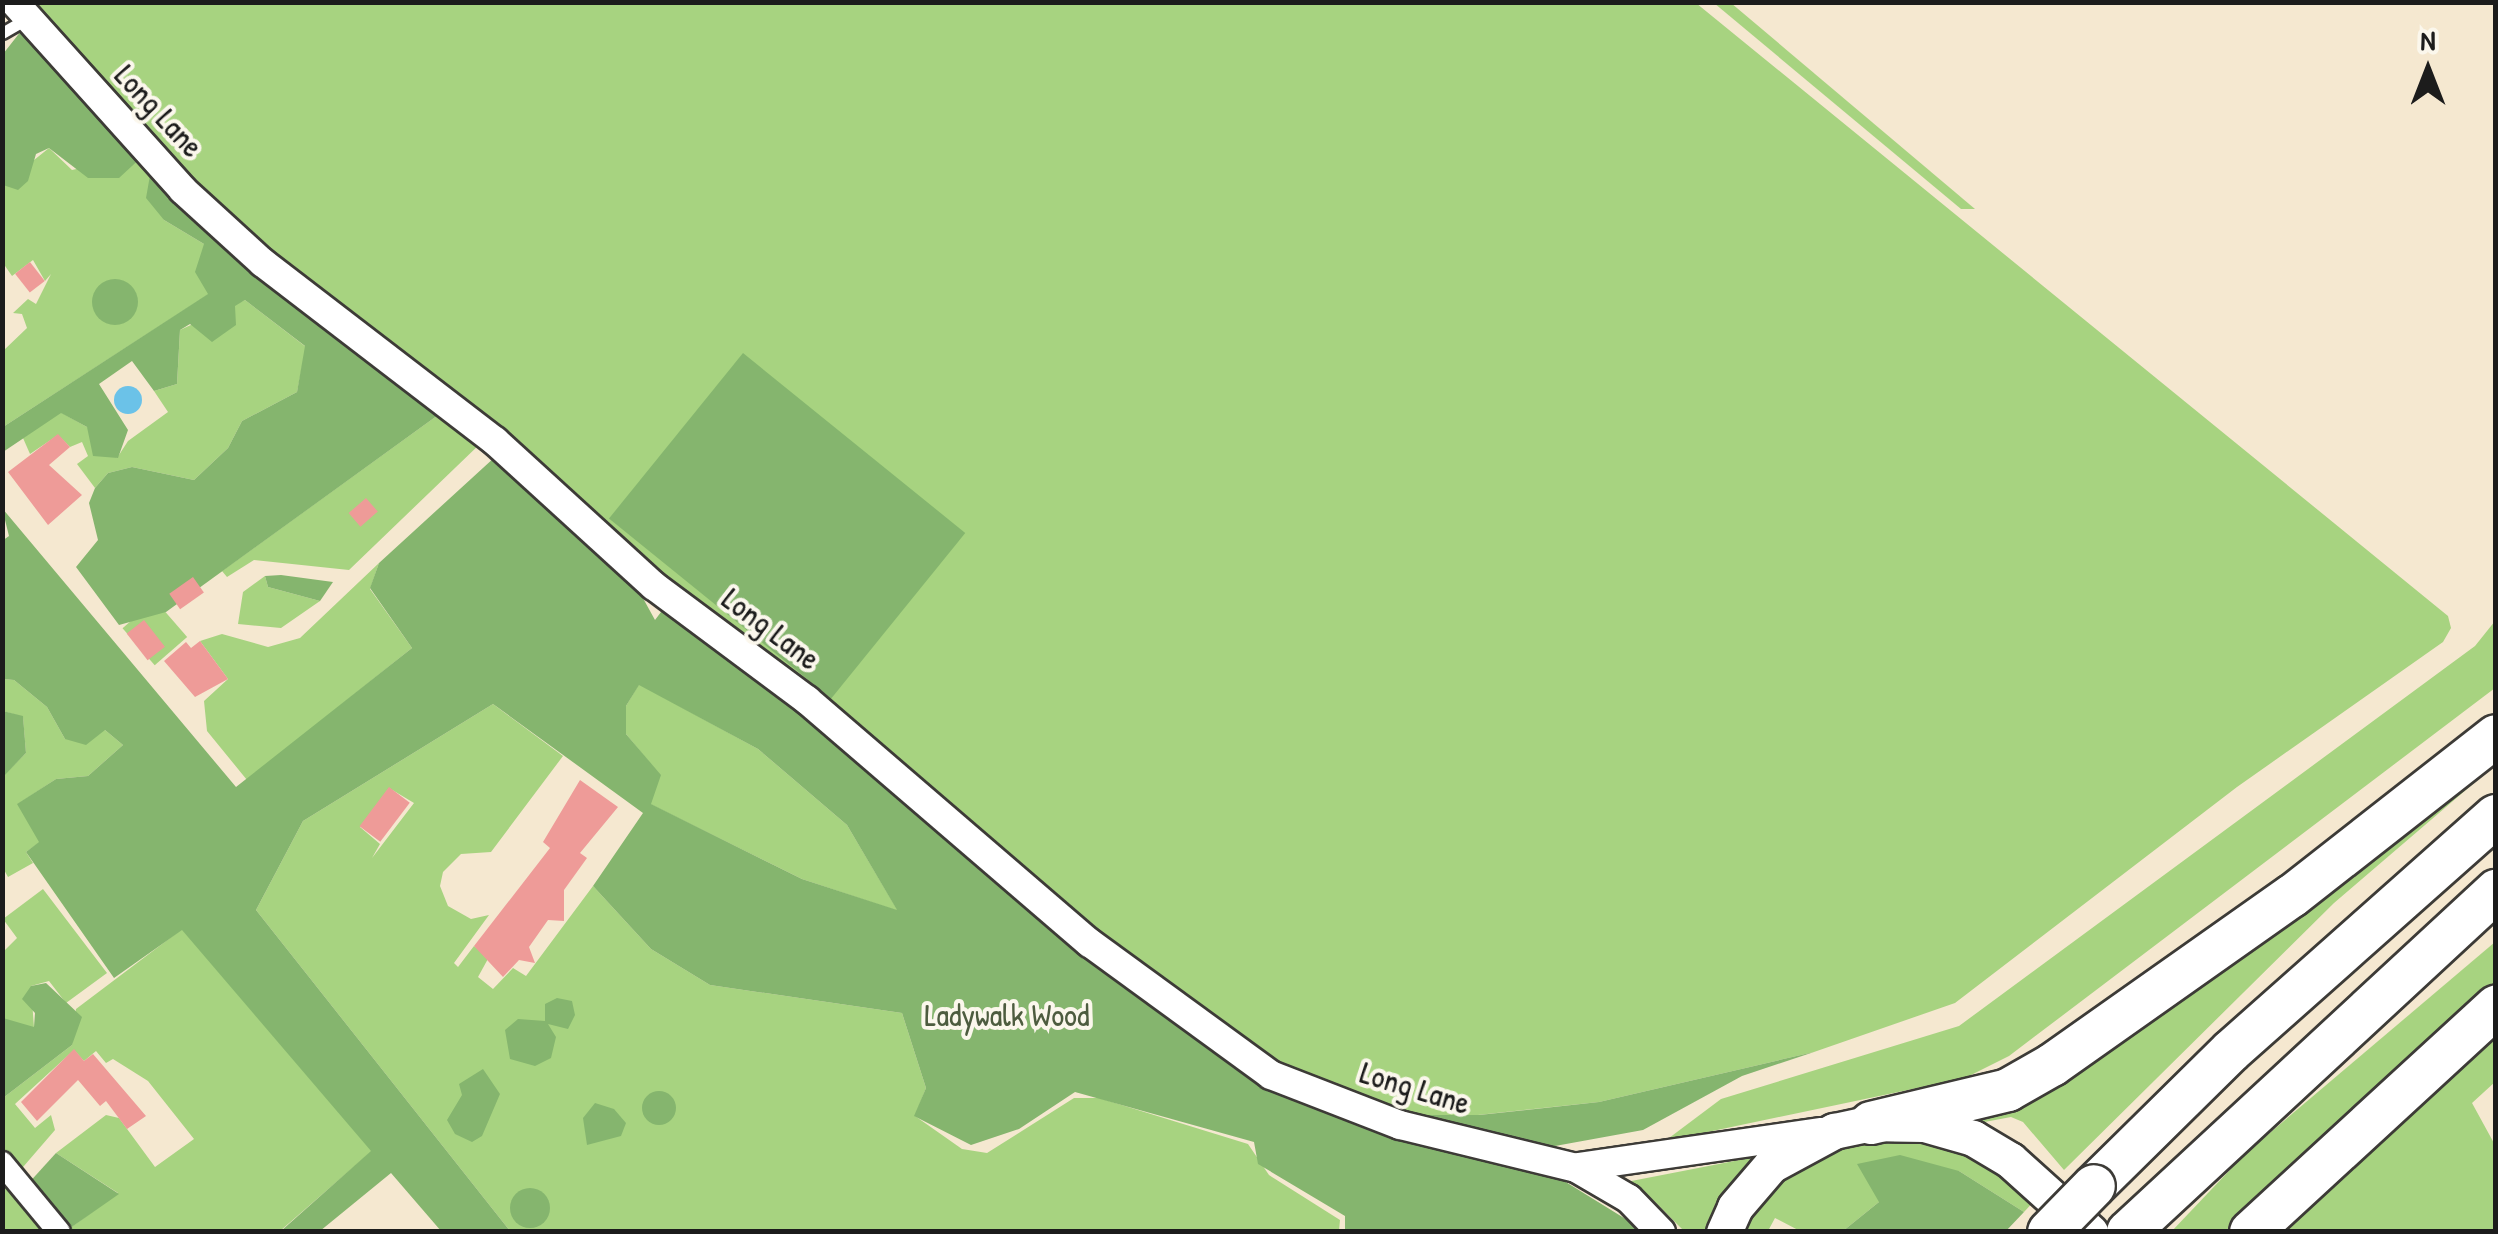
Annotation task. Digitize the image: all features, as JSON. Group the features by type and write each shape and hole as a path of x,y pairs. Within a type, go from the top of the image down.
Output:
{"highway":[{"path":"1852,1127 2008,1090 2052,1064 2292,896 2496,736"},
{"path":"2049,1232 2260,1024 2496,816"},
{"path":"2131,1228 2496,891"},
{"path":"2250,1232 2496,1007"}],"main road":[{"path":"1724,1232 1734,1207 1772,1166 1852,1127 1924,1124 1973,1138 2010,1160 2090,1232"}],"street":[{"name":"Long Lane","path":"14,18 183,190 263,263 496,441 603,542 807,700 1090,943 1271,1075 1400,1125 1576,1168 1628,1199 1661,1232"},
{"name":"Long Lane","path":"1576,1168 1852,1127"},
{"path":"2,1163 59,1232"}],"green space":[{"path":"20,3 1696,3 2448,616 2451,628 2443,642 2237,787 1955,1003 1814,1052 1599,1102 1478,1115 1404,1115 1319,1084 1239,1037 1102,939 267,258"},
{"path":"1714,3 1731,3 1975,209 1961,209"},
{"path":"25,26 145,154 119,178 88,178 49,148 36,154 28,181 18,190 3,185 3,54"},
{"path":"49,148 72,170 145,154 164,220 204,244 209,294 3,427 3,351 27,328 22,314 13,313 28,299 36,304 51,274 45,281 33,260 12,276 3,263 3,185"},
{"path":"152,164 445,410 166,612 119,625 76,567 98,540 89,503 95,488 108,473 132,467 194,480 228,448 242,421 297,392 305,346 245,300 235,306 236,325 212,342 190,324 180,330 177,384 154,391 132,361 99,384 128,430 118,458 93,456 87,427 61,413 3,452 3,427 208,294 195,272 204,244 164,220 146,198"},
{"path":"115,279 131,286 138,302 131,318 115,325 99,318 92,302 99,286"},
{"path":"245,300 306,347 297,392 242,421 228,448 194,480 132,467 108,473 95,488 77,464 88,456 82,442 70,447 58,435 30,454 23,438 60,412 87,427 117,458 128,441 168,412 154,391 177,384 180,330"},
{"path":"743,353 965,533 831,699 609,519"},
{"path":"445,410 482,442 349,570 254,560 227,577 222,571"},
{"name":"Ladywalk Wood","path":"495,457 639,591 655,620 664,608 798,708 1083,949 1266,1081 1548,1171 1645,1231 1345,1231 1345,1216 1258,1164 1254,1142 1075,1092 1019,1129 971,1145 914,1116 926,1088 902,1013 710,985 651,949 593,886 643,813 493,704 303,821 256,910 510,1231 441,1231 391,1173 320,1231 281,1231 371,1151 182,930 114,978 26,852 39,842 17,804 56,779 88,776 123,745 105,730 86,745 65,739 47,707 14,680 3,679 2,541 9,536 2,508 236,787 412,648 370,588 379,563","holes":["639,685 758,749 847,825 897,910 802,879 651,804 661,775 626,734 626,706"]},
{"path":"379,563 370,589 412,648 247,780 207,731 204,701 228,679 200,641 222,634 268,647 300,638"},
{"path":"265,576 268,587 320,601 281,628 238,624 243,592"},
{"path":"265,576 333,582 320,601 268,587"},
{"path":"155,600 187,637 155,665 123,628"},
{"path":"2495,621 2495,688 2009,1056 1965,1078 1665,1141 1721,1099 1959,1026 2475,646"},
{"path":"3,679 14,680 47,707 65,739 105,730 123,745 88,776 56,779 18,804 40,842 26,852 33,863 8,877 3,868 2,777 26,753 23,717 3,711"},
{"path":"639,684 758,749 847,825 898,911 802,879 650,804 660,775 626,734 626,706"},
{"path":"493,704 563,756 491,852 461,854 443,872 440,886 448,906 471,919 489,915 454,963 458,967 474,946 489,957 478,977 493,989 513,968 526,976 593,886 651,949 710,985 902,1013 926,1088 915,1116 962,1149 987,1153 1074,1098 1099,1098 1248,1144 1269,1175 1340,1220 1339,1231 510,1231 256,910 303,821","holes":["389,788 414,803 372,858 380,844 360,827"]},
{"path":"3,711 23,716 26,753 3,777"},
{"path":"2495,748 2495,765 2334,903 2064,1170 2023,1122 2011,1117 1974,1124 1961,1116"},
{"path":"43,889 107,973 66,1003 49,981 31,986 34,1028 22,1029 3,1018 2,953 17,938 3,919"},
{"path":"182,929 372,1151 280,1231 66,1231 118,1193 56,1153 106,1115 119,1118 155,1167 194,1139 148,1081 113,1059 106,1063 96,1051 84,1061 74,1050 15,1104 35,1128 51,1115 55,1130 17,1174 3,1156 3,1098 72,1045 76,1009"},
{"path":"2495,942 2495,982 2275,1190 2229,1231 2171,1232 2246,1153"},
{"path":"46,983 82,1017 72,1045 3,1098 3,1018 34,1027 35,1013 22,999 31,986"},
{"path":"557,998 572,1001 575,1015 568,1029 548,1024 556,1037 551,1058 535,1066 510,1059 505,1030 518,1019 545,1021 545,1004"},
{"path":"2495,1026 2495,1082 2472,1103 2495,1145 2495,1231 2274,1232"},
{"path":"1814,1052 1742,1076 1643,1130 1533,1150 1404,1115 1479,1115 1599,1102"},
{"path":"483,1069 500,1094 482,1136 472,1142 455,1134 447,1120 462,1095 459,1084"},
{"path":"659,1091 671,1096 676,1108 671,1120 659,1125 647,1120 642,1108 647,1096"},
{"path":"595,1103 614,1109 626,1123 621,1136 587,1145 583,1118"},
{"path":"1912,1134 1963,1148 2037,1198 2024,1212 1959,1171 1879,1202 1843,1231 1800,1231 1775,1218 1768,1231 1743,1232 1754,1208 1787,1170 1828,1148"},
{"path":"56,1153 119,1194 66,1231 26,1186"},
{"path":"1900,1155 1959,1171 2024,1212 2006,1231 1843,1231 1879,1202 1857,1164"},
{"path":"1760,1156 1708,1231 1684,1231 1653,1200 1621,1183"},
{"path":"9,1181 50,1231 3,1232 3,1187"},
{"path":"530,1188 544,1194 550,1208 544,1222 530,1228 516,1222 510,1208 516,1194"}],"water":[{"path":"128,386 138,390 142,400 138,410 128,414 118,410 114,400 118,390"}],"building":[{"path":"30,262 45,281 30,293 15,274"},
{"path":"58,434 70,447 49,465 82,495 48,525 8,472"},
{"path":"366,498 378,512 360,527 349,513"},
{"path":"193,577 204,593 180,609 169,594"},
{"path":"144,620 165,647 148,660 127,634"},
{"path":"200,641 228,679 195,697 164,661 186,642 191,648"},
{"path":"580,780 618,807 580,853 587,858 564,890 564,921 548,920 529,947 535,963 519,960 503,977 474,946 550,848 543,842"},
{"path":"389,787 410,803 380,842 360,826"},
{"path":"74,1049 84,1061 93,1054 146,1116 127,1129 106,1101 100,1106 78,1080 37,1121 21,1102"}]}
